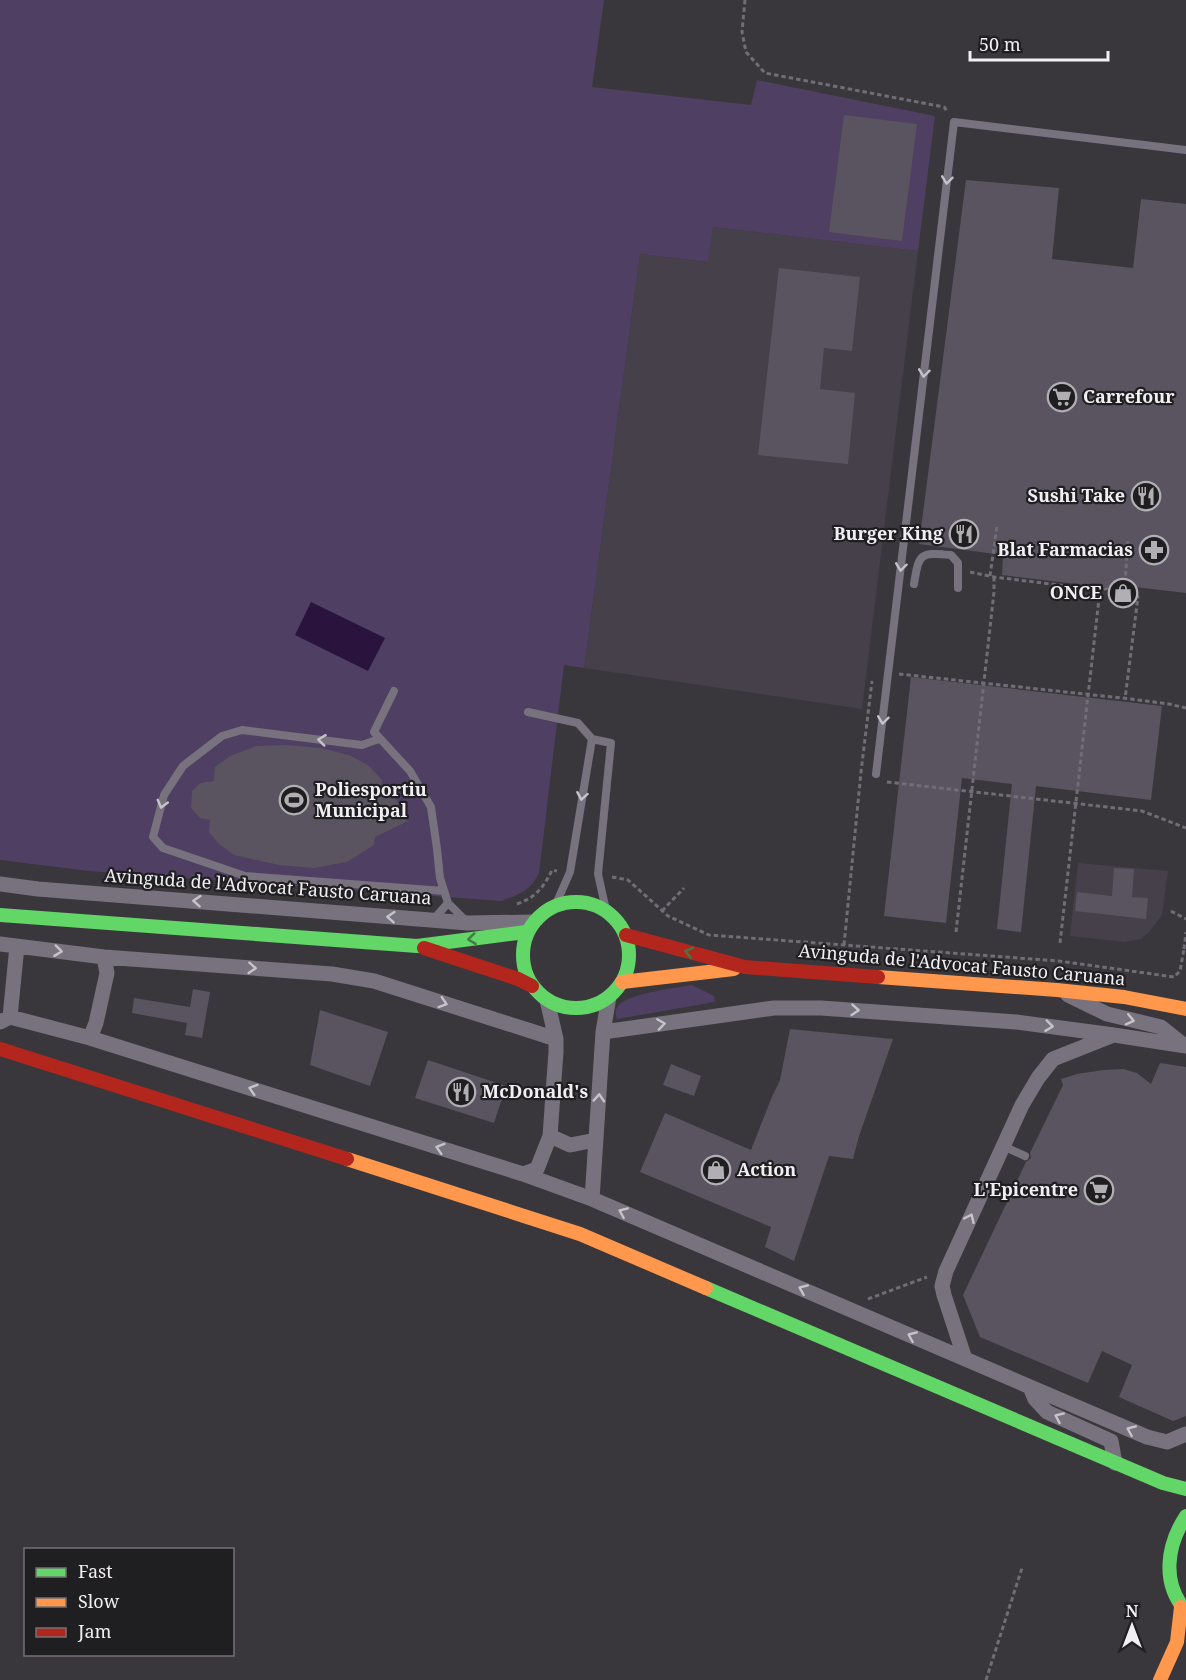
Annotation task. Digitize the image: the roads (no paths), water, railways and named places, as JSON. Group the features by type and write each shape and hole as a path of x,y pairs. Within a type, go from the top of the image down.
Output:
{"street":[{"name":"Avinguda de l'Advocat Fausto Caruana","path":"0,884 38,889 530,927"},
{"path":"0,915 417,946 530,927 556,904 582,901 606,910 626,935 630,959 622,982 609,997 588,1007 563,1007 547,1000 532,986 518,979 417,946"},
{"path":"530,927 522,960 532,986"},
{"name":"Avinguda de l'Advocat Fausto Caruana","path":"626,935 745,967 1057,990 1183,1005"},
{"path":"0,944 104,957 332,974 374,981 556,1039"},
{"path":"17,946 5,1019 90,1038 523,1174 592,1198 1147,1437 1167,1442 1186,1434"},
{"path":"90,1038 96,1023 107,974 104,957"},
{"name":"Avinguda de l'Advocat Fausto Caruana","path":"622,982 745,967"},
{"path":"1057,990 1107,1014 1161,1027 1186,1046"},
{"path":"592,1198 603,1032 609,997"},
{"path":"523,1174 537,1169 550,1137 556,1039 547,1000"},
{"path":"603,1032 774,1008 821,1008 1016,1022 1186,1046"},
{"path":"965,1359 942,1286 946,1271 1003,1146 1038,1078 1053,1059 1114,1035"},
{"path":"0,1049 580,1234 1163,1483 1186,1489"},
{"path":"550,1137 570,1145 596,1140"},
{"path":"1030,1387 1035,1399 1047,1412 1111,1441 1115,1462"},
{"path":"1160,1680 1177,1642 1184,1609 1170,1582 1169,1555 1176,1529 1177,1509 1163,1483"}],"lane":[{"path":"878,777 954,122 1186,150"},
{"path":"914,584 921,558 930,553 951,555 958,563 958,588"},
{"path":"394,691 374,732 410,771 431,807 440,878 444,891 448,903 468,922"},
{"path":"528,712 578,723 592,739 611,743 598,874 606,910"},
{"path":"379,739 362,745 242,730 222,736 183,766 164,795 153,837 163,848 244,876 444,891"},
{"path":"556,904 570,872 592,739"},
{"path":"433,920 448,903"},
{"path":"1003,1146 1025,1156"}],"place":[{"name":"Carrefour","path":"1062,397"},
{"name":"Sushi Take","path":"1146,496"},
{"name":"Burger King","path":"964,534"},
{"name":"Blat Farmacias","path":"1154,550"},
{"name":"ONCE","path":"1123,593"},
{"name":"Poliesportiu Municipal","path":"294,800"},
{"name":"McDonald's","path":"461,1092"},
{"name":"Action","path":"716,1170"},
{"name":"L'Epicentre","path":"1099,1190"}]}
